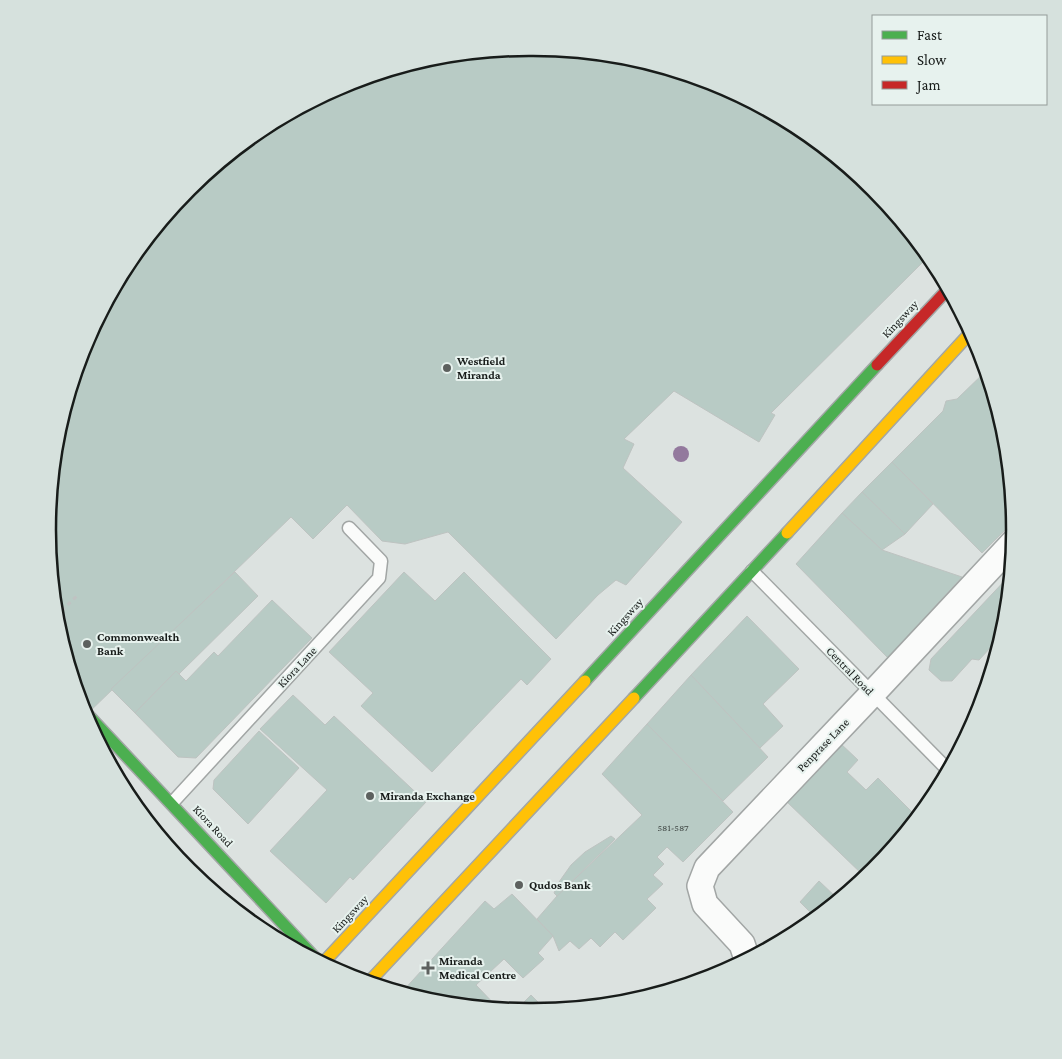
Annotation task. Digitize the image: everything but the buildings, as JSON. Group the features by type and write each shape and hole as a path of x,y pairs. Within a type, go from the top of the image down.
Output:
{"main road":[{"name":"Kingsway","path":"328,958 943,294"},
{"path":"375,977 965,338"},
{"name":"Kiora Road","path":"99,727 172,802 304,945"}],"street":[{"name":"Penprase Lane","path":"745,952 742,944 705,904 700,886 707,868 1005,551"}],"lane":[{"name":"Kiora Lane","path":"172,802 379,578 381,561 349,528"},
{"name":"Central Road","path":"752,571 943,765"}],"path":[{"path":"63,609 79,594"}],"traffic: fast":[{"path":"585,681 877,365"},
{"path":"634,698 787,533"},
{"path":"100,728 302,944"}],"traffic: slow":[{"path":"787,533 965,338"},
{"path":"328,958 585,681"},
{"path":"374,977 634,698"}],"traffic: jam":[{"path":"877,365 943,295"}],"place":[{"name":"Westfield Miranda","path":"447,368"},
{"name":"Commonwealth Bank","path":"87,644"},
{"name":"Miranda Exchange","path":"370,796"},
{"name":"Qudos Bank","path":"519,885"},
{"name":"Miranda Medical Centre","path":"428,968"}]}
